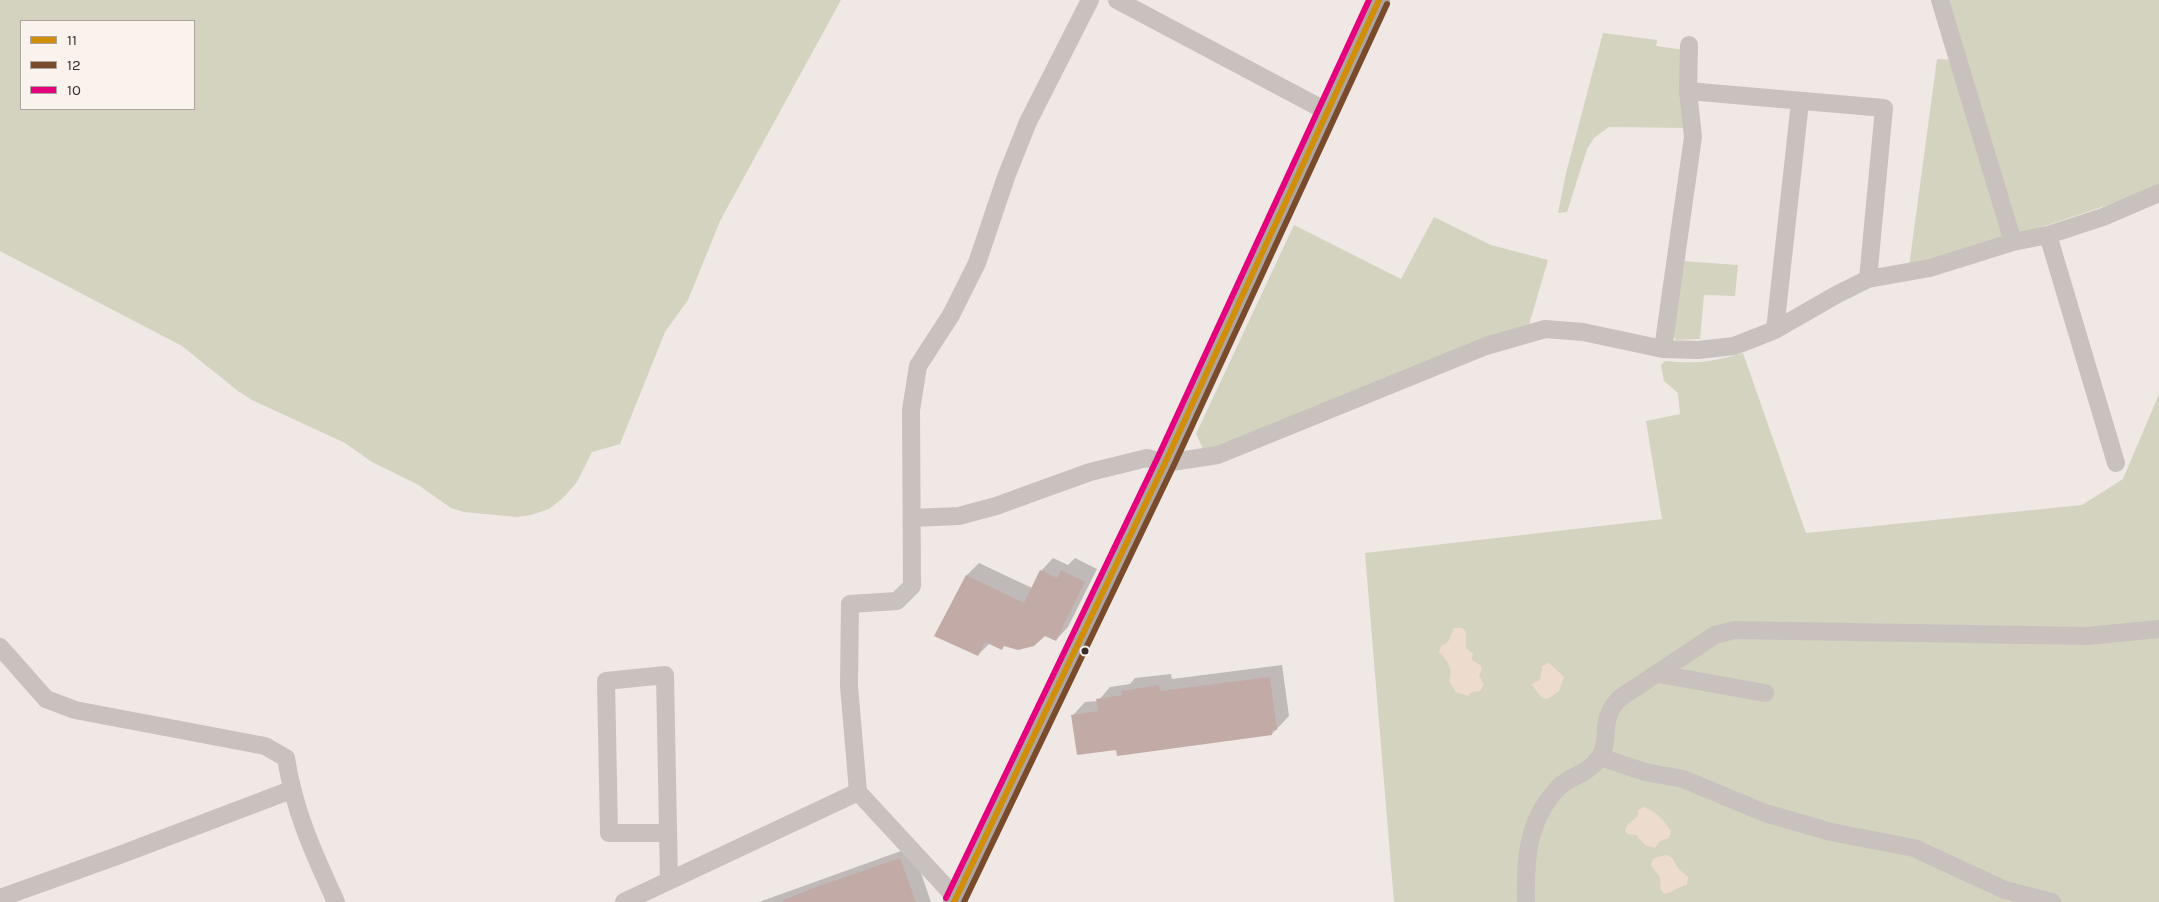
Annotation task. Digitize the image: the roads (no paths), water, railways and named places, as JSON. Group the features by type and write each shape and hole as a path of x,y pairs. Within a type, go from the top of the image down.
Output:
{"main road":[{"path":"955,900 1165,463 1379,0"}],"street":[{"path":"955,900 858,792 848,686 850,604 897,601 912,586 911,410 918,366 951,315 976,263 1006,177 1028,122 1090,0"},
{"path":"1117,0 1328,112"},
{"path":"1940,0 2013,242"},
{"path":"1663,349 1693,137 1688,91 1689,44"},
{"path":"1688,91 1884,108 1868,279"},
{"path":"1775,330 1800,102"},
{"path":"912,518 959,516 996,506 1090,472 1147,458 1165,463 1218,455 1486,346 1545,329 1583,332 1663,349 1698,350 1734,346 1775,330 1868,279 1930,268 2013,242 2048,235 2102,217 2159,193"},
{"path":"2048,235 2116,463"},
{"path":"1526,902 1529,841 1546,804 1560,786 1586,773 1600,757 1607,718 1613,706 1620,698 1659,674 1715,635 1734,630 2087,636 2159,629"},
{"path":"0,647 46,699 75,710 265,746 286,758 291,790 308,841 336,902"},
{"path":"1659,674 1765,693"},
{"path":"668,833 609,833 606,681 666,675 669,881"},
{"path":"1600,757 1645,772 1683,779 1765,813 1831,832 1914,848 2005,890 2052,902"},
{"path":"0,898 118,856 291,790"},
{"path":"624,902 858,792"}]}
